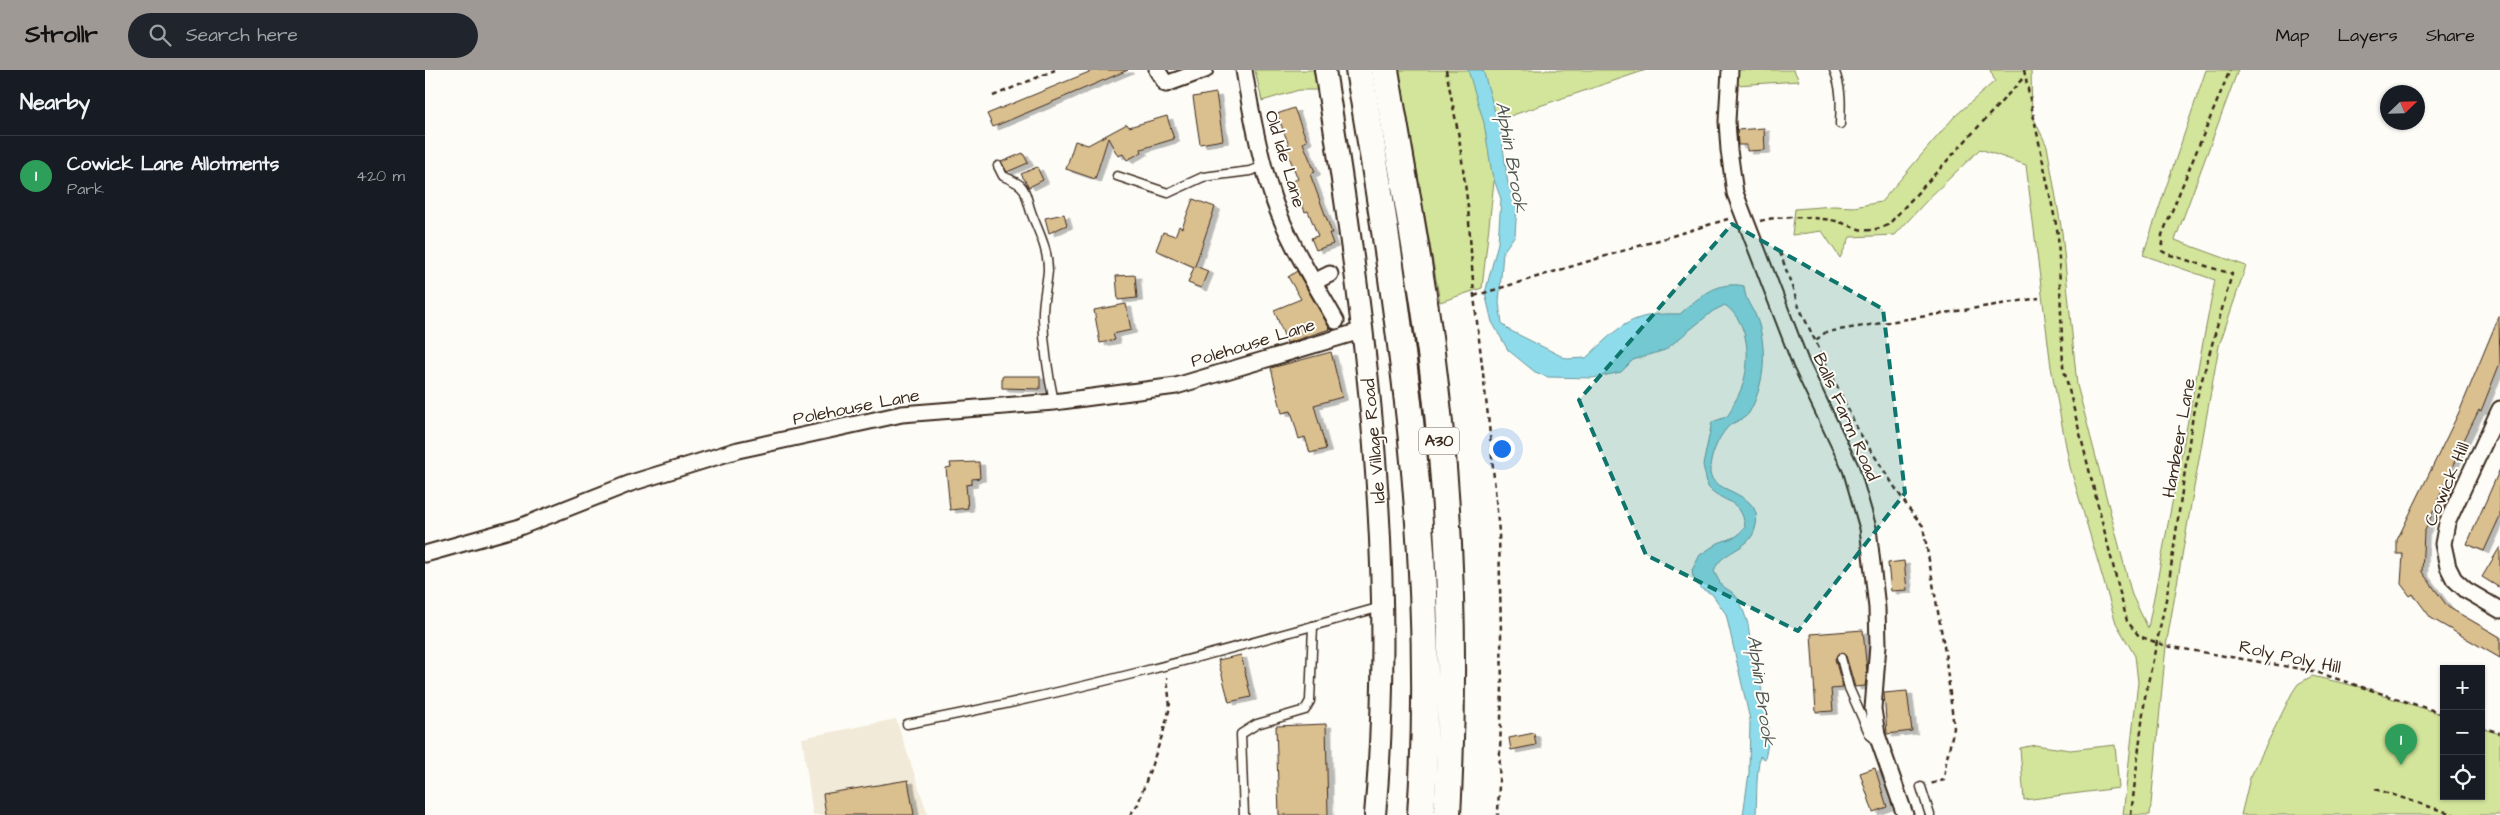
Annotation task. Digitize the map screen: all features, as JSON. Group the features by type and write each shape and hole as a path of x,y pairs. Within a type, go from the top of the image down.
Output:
{"highway":[{"name":"A30","path":"1359,70 1383,212 1407,379 1420,534 1424,670 1421,815"},
{"name":"A30","path":"1385,70 1435,396 1447,543 1450,669 1447,815"}],"street":[{"path":"1157,70 1166,84 1205,70"},
{"name":"Old Ide Lane","path":"1244,70 1250,112 1274,199 1314,282 1336,321"},
{"name":"Ide Village Road","path":"1325,70 1363,330 1378,478 1383,607 1382,712 1375,815"},
{"name":"Balls Farm Road","path":"1729,70 1729,150 1735,193 1801,364 1851,469 1864,512 1875,575 1878,645 1873,709 1877,735 1905,815"},
{"path":"1314,282 1329,274"},
{"name":"Polehouse Lane","path":"425,554 517,528 631,483 738,450 902,414 1054,402 1176,386 1363,330"},
{"name":"Cowick Hill","path":"2500,409 2447,523 2443,544 2448,567 2455,579 2466,590 2500,610"}],"lane":[{"path":"1834,70 1839,82 1841,102 1840,124"},
{"path":"998,166 1003,176 1013,178 1022,186 1028,197 1031,212 1045,247 1048,268 1043,331 1047,370 1054,402"},
{"path":"1117,176 1168,193 1203,177 1250,171 1264,166"},
{"path":"907,724 997,707 1166,665 1383,607"},
{"path":"1244,815 1241,734 1257,724 1305,710 1310,702 1313,626"},
{"path":"1841,658 1849,688 1870,735 1880,742"},
{"path":"1921,787 1930,815"}],"path":[{"path":"993,96 1055,70"},
{"path":"1446,70 1459,137 1468,207 1474,296 1499,532 1502,687 1498,815"},
{"name":"Roly Poly Hill","path":"2024,70 2058,234 2063,366 2127,620 2139,636 2166,646 2313,670 2440,713"},
{"name":"Hambeer Lane","path":"2131,815 2145,697 2167,595 2194,408 2232,274 2167,254 2162,250 2162,235 2230,70"},
{"path":"1474,296 1484,295 1745,220 1798,217 1833,221 1861,230 1873,231 1887,225 2025,76"},
{"path":"1780,252 1799,307 1859,432 1909,509 1923,526 1945,652 1954,728 1944,780 1921,787"},
{"path":"1815,340 1826,332 2039,298"},
{"path":"1130,815 1138,804 1163,733 1170,706 1166,665"},
{"path":"2485,728 2500,734"},
{"path":"2375,789 2455,815"}],"highlighted area":[{"path":"1732,224 1883,309 1905,493 1798,631 1646,555 1579,400"}],"shaded area":[{"path":"896,719 928,815 813,815 802,738"}],"green space":[{"path":"1255,70 1319,70 1323,90 1299,90 1262,101"},
{"path":"1399,70 1646,70 1501,119 1482,288 1440,302"},
{"path":"1736,70 1794,70 1799,81 1736,85"},
{"path":"1990,70 2031,70 2032,115 2047,146 2062,232 2077,385 2132,595 2148,628 2215,280 2143,255 2206,70 2238,70 2175,240 2246,266 2219,346 2166,646 2150,815 2123,815 2138,682 2135,656 2116,623 2070,467 2051,367 2026,165 1980,149 1931,196 1895,235 1850,237 1840,258 1822,231 1792,235 1795,209 1833,206 1854,207 1881,202 1954,117 1995,81"},
{"path":"2312,676 2377,691 2381,695 2440,714 2440,800 2485,800 2485,729 2500,734 2500,815 2241,815 2250,778 2298,684"},
{"path":"2035,745 2070,750 2115,745 2119,788 2024,800 2020,748"}],"water":[{"name":"Alphin Brook","path":"1468,70 1483,70 1495,112 1501,119 1500,125 1508,184 1517,206 1515,235 1503,252 1499,303 1502,323 1509,330 1567,359 1586,358 1608,337 1627,323 1649,316 1680,314 1709,291 1726,285 1744,286 1746,297 1755,314 1762,339 1763,358 1762,377 1758,392 1749,413 1729,426 1720,437 1713,455 1710,473 1713,480 1747,500 1753,507 1757,517 1752,536 1747,542 1728,554 1714,571 1721,585 1733,593 1740,601 1748,624 1755,673 1760,681 1768,723 1769,738 1765,759 1760,756 1757,778 1756,815 1743,815 1749,773 1750,720 1726,614 1712,594 1700,588 1693,577 1692,570 1700,555 1718,543 1737,536 1745,527 1740,511 1736,506 1708,487 1703,465 1712,422 1728,415 1740,392 1744,379 1747,366 1747,352 1741,325 1725,305 1713,311 1665,350 1633,360 1621,372 1593,378 1548,377 1535,372 1508,350 1492,322 1485,293 1498,243 1501,199 1492,174 1484,123"}],"building":[{"path":"1094,70 1128,70 993,127 987,114"},
{"path":"1216,93 1223,140 1200,144 1193,97"},
{"path":"1294,108 1307,141 1303,143 1315,172 1310,174 1332,233 1329,233 1333,244 1316,250 1311,238 1318,236 1308,211 1305,212 1293,181 1298,179 1286,149 1290,148 1277,114"},
{"path":"1167,116 1174,139 1141,149 1142,152 1127,160 1123,154 1118,156 1108,138 1095,179 1066,169 1075,141 1088,145 1127,124 1129,127"},
{"path":"1764,128 1765,150 1747,151 1747,145 1738,145 1737,130"},
{"path":"1023,153 1028,163 1007,172 1001,162"},
{"path":"1037,167 1043,180 1029,187 1021,174"},
{"path":"1193,199 1215,207 1195,266 1208,271 1201,288 1188,283 1194,267 1156,250 1163,232 1175,236 1179,226 1182,228"},
{"path":"1064,214 1067,225 1049,233 1045,218"},
{"path":"1297,271 1330,329 1287,343 1274,310 1301,299 1288,277"},
{"path":"1135,275 1137,298 1118,300 1116,276"},
{"path":"1126,304 1131,330 1113,334 1115,340 1100,343 1094,310"},
{"path":"2499,316 2500,363 2481,411 2479,410 2463,442 2424,533 2422,572 2448,607 2500,637 2500,658 2431,618 2413,594 2410,596 2401,584 2403,554 2397,554 2397,540 2460,410"},
{"path":"1331,352 1342,397 1314,405 1326,449 1310,453 1305,437 1299,439 1291,411 1282,413 1271,368"},
{"path":"1002,376 1040,376 1040,389 1002,388"},
{"path":"979,462 980,478 972,479 972,484 966,485 968,508 950,510 946,468 951,467 950,463"},
{"path":"2500,469 2500,516 2484,551 2467,544"},
{"path":"2500,547 2500,588 2482,577"},
{"path":"1904,561 1907,590 1891,591 1888,563"},
{"path":"1863,630 1867,672 1865,686 1855,687 1846,656 1839,653 1835,659 1843,688 1831,689 1833,711 1816,712 1811,634"},
{"path":"1241,655 1251,697 1229,702 1218,660"},
{"path":"1907,691 1912,731 1887,734 1884,693"},
{"path":"1326,724 1328,815 1279,815 1276,726"},
{"path":"1534,733 1536,745 1511,750 1509,738"},
{"path":"1875,768 1887,807 1873,812 1860,773"},
{"path":"908,780 914,815 826,815 823,794"}],"place":[{"name":"Cowick Lane Allotments","path":"2401,765"}]}
